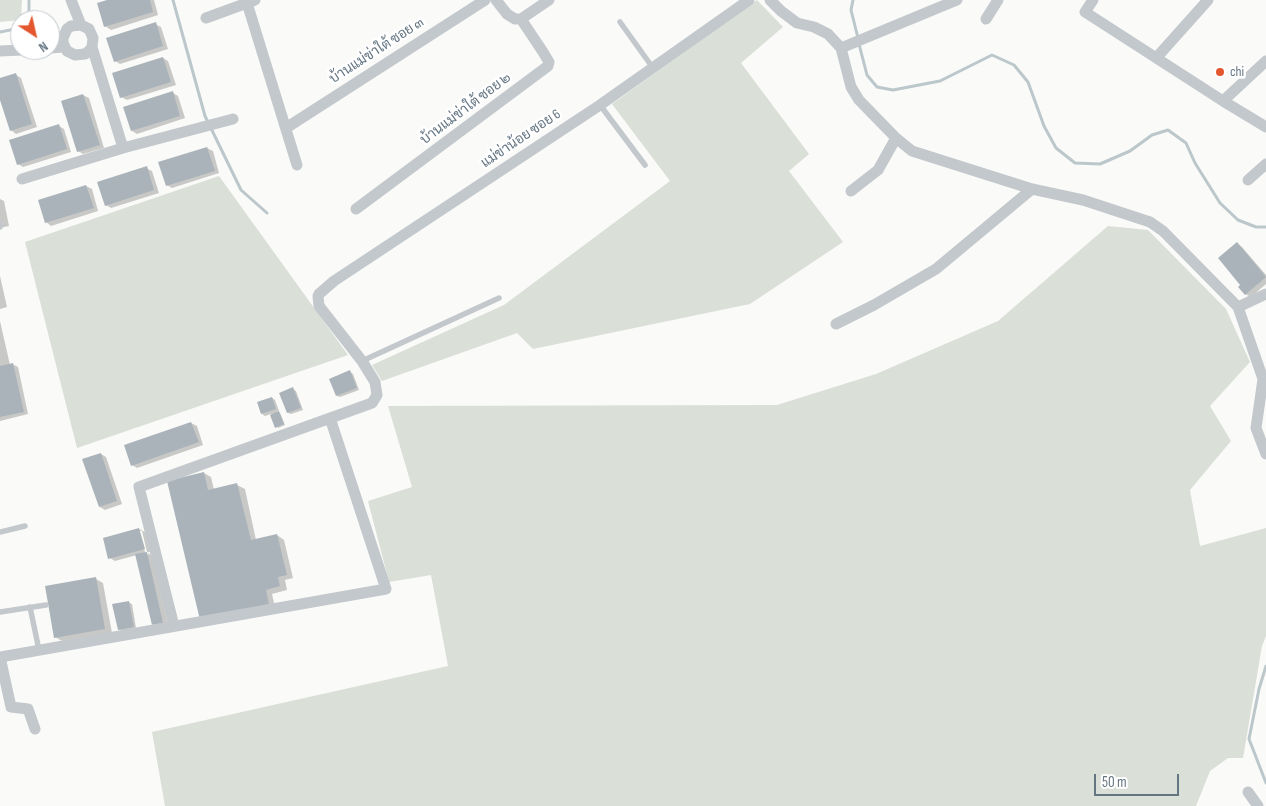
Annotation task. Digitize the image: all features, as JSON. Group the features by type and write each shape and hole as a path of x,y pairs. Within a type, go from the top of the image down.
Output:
{"street":[{"path":"71,0 81,25"},
{"name":"บ้านแม่ข่าใต้ ซอย ๓","path":"286,128 485,0"},
{"path":"496,0 507,14 515,19 521,19 549,0"},
{"name":"แม่ข่าน้อย ซอย 6","path":"362,361 320,306 319,294 334,281 600,105 749,0"},
{"path":"770,0 780,11 797,23 814,27 846,46 852,87 859,100 896,138 912,151 1032,189 1083,200 1150,222 1163,230 1238,307 1262,379 1256,428 1266,454"},
{"path":"846,46 957,0"},
{"path":"986,19 998,0"},
{"path":"1093,0 1085,12 1223,101 1266,126"},
{"path":"1156,57 1208,0"},
{"path":"206,18 251,2 297,165"},
{"name":"บ้านแม่ข่าใต้ ซอย ๒","path":"356,209 548,66 549,62 521,19"},
{"path":"92,47 80,56 71,54 64,47 63,38 67,29 81,25 85,26 92,33 92,47 123,148"},
{"path":"60,47 64,47"},
{"path":"1223,101 1266,61"},
{"path":"22,179 123,148 233,119"},
{"path":"850,191 878,170 896,138"},
{"path":"1248,180 1266,164"},
{"path":"836,324 874,305 936,269 1032,189"},
{"path":"1238,307 1266,294"},
{"path":"174,626 139,487 372,403 378,395 374,382 362,361"},
{"path":"36,729 28,709 10,706 0,657 386,589 330,418"},
{"path":"1248,792 1258,806"}],"lane":[{"path":"620,22 653,68"},
{"path":"600,105 644,165"},
{"path":"362,361 499,298"},
{"path":"0,532 25,526"},
{"path":"0,612 46,605"},
{"path":"30,607 39,650"}],"shaded area":[{"path":"0,0 22,0 22,10 10,10 10,21 0,22"},
{"path":"757,0 783,27 741,63 809,154 789,171 843,242 750,304 533,349 517,333 382,381 372,365 504,305 670,181 612,104"},
{"path":"219,176 348,355 77,448 25,242"},
{"path":"1108,226 1148,230 1226,309 1250,362 1210,406 1231,441 1190,490 1200,546 1266,528 1266,636 1262,646 1243,758 1228,758 1210,771 1196,806 165,806 152,732 448,666 431,575 389,582 368,501 412,487 388,406 777,405 876,374 998,321"}],"building":[{"path":"107,0 150,0 153,12 104,27 97,3"},
{"path":"156,22 163,46 114,62 106,38"},
{"path":"163,57 171,82 120,98 112,73"},
{"path":"16,73 32,124 10,131 0,100 0,78"},
{"path":"173,91 180,116 131,131 123,107"},
{"path":"83,94 100,145 77,152 61,101"},
{"path":"59,124 67,149 17,165 9,140"},
{"path":"207,147 215,171 166,186 158,162"},
{"path":"147,166 154,190 105,206 97,182"},
{"path":"86,185 94,208 45,223 38,200"},
{"path":"1237,242 1266,277 1245,295 1238,287 1240,285 1218,258"},
{"path":"13,363 24,412 0,417 0,366"},
{"path":"350,370 357,388 336,396 329,379"},
{"path":"293,387 301,408 287,413 279,393"},
{"path":"272,397 276,409 261,414 257,402"},
{"path":"279,411 284,424 275,428 270,415"},
{"path":"191,422 199,442 131,466 124,445"},
{"path":"101,453 117,501 99,507 82,459"},
{"path":"204,472 208,490 237,483 251,540 277,534 287,575 278,577 280,586 266,590 269,604 200,620 167,481"},
{"path":"139,528 145,549 108,559 103,538"},
{"path":"147,552 163,623 152,625 135,554"},
{"path":"96,577 105,629 54,638 45,586"},
{"path":"129,601 134,627 118,630 112,604"}],"waterway":[{"path":"29,0 29,10"},
{"path":"173,0 205,116 241,190 267,213"},
{"path":"853,0 851,10 858,38"},
{"path":"0,32 10,30"},
{"path":"859,44 867,75 877,87 893,90 940,81 992,55 1014,65 1028,82 1044,126 1056,148 1075,163 1100,164 1130,151 1152,135 1168,130 1186,143 1195,163 1220,203 1238,220 1256,227 1266,227"},
{"path":"1266,666 1259,689 1249,739 1266,783"}],"place":[{"name":"chi","path":"1220,72"}]}
